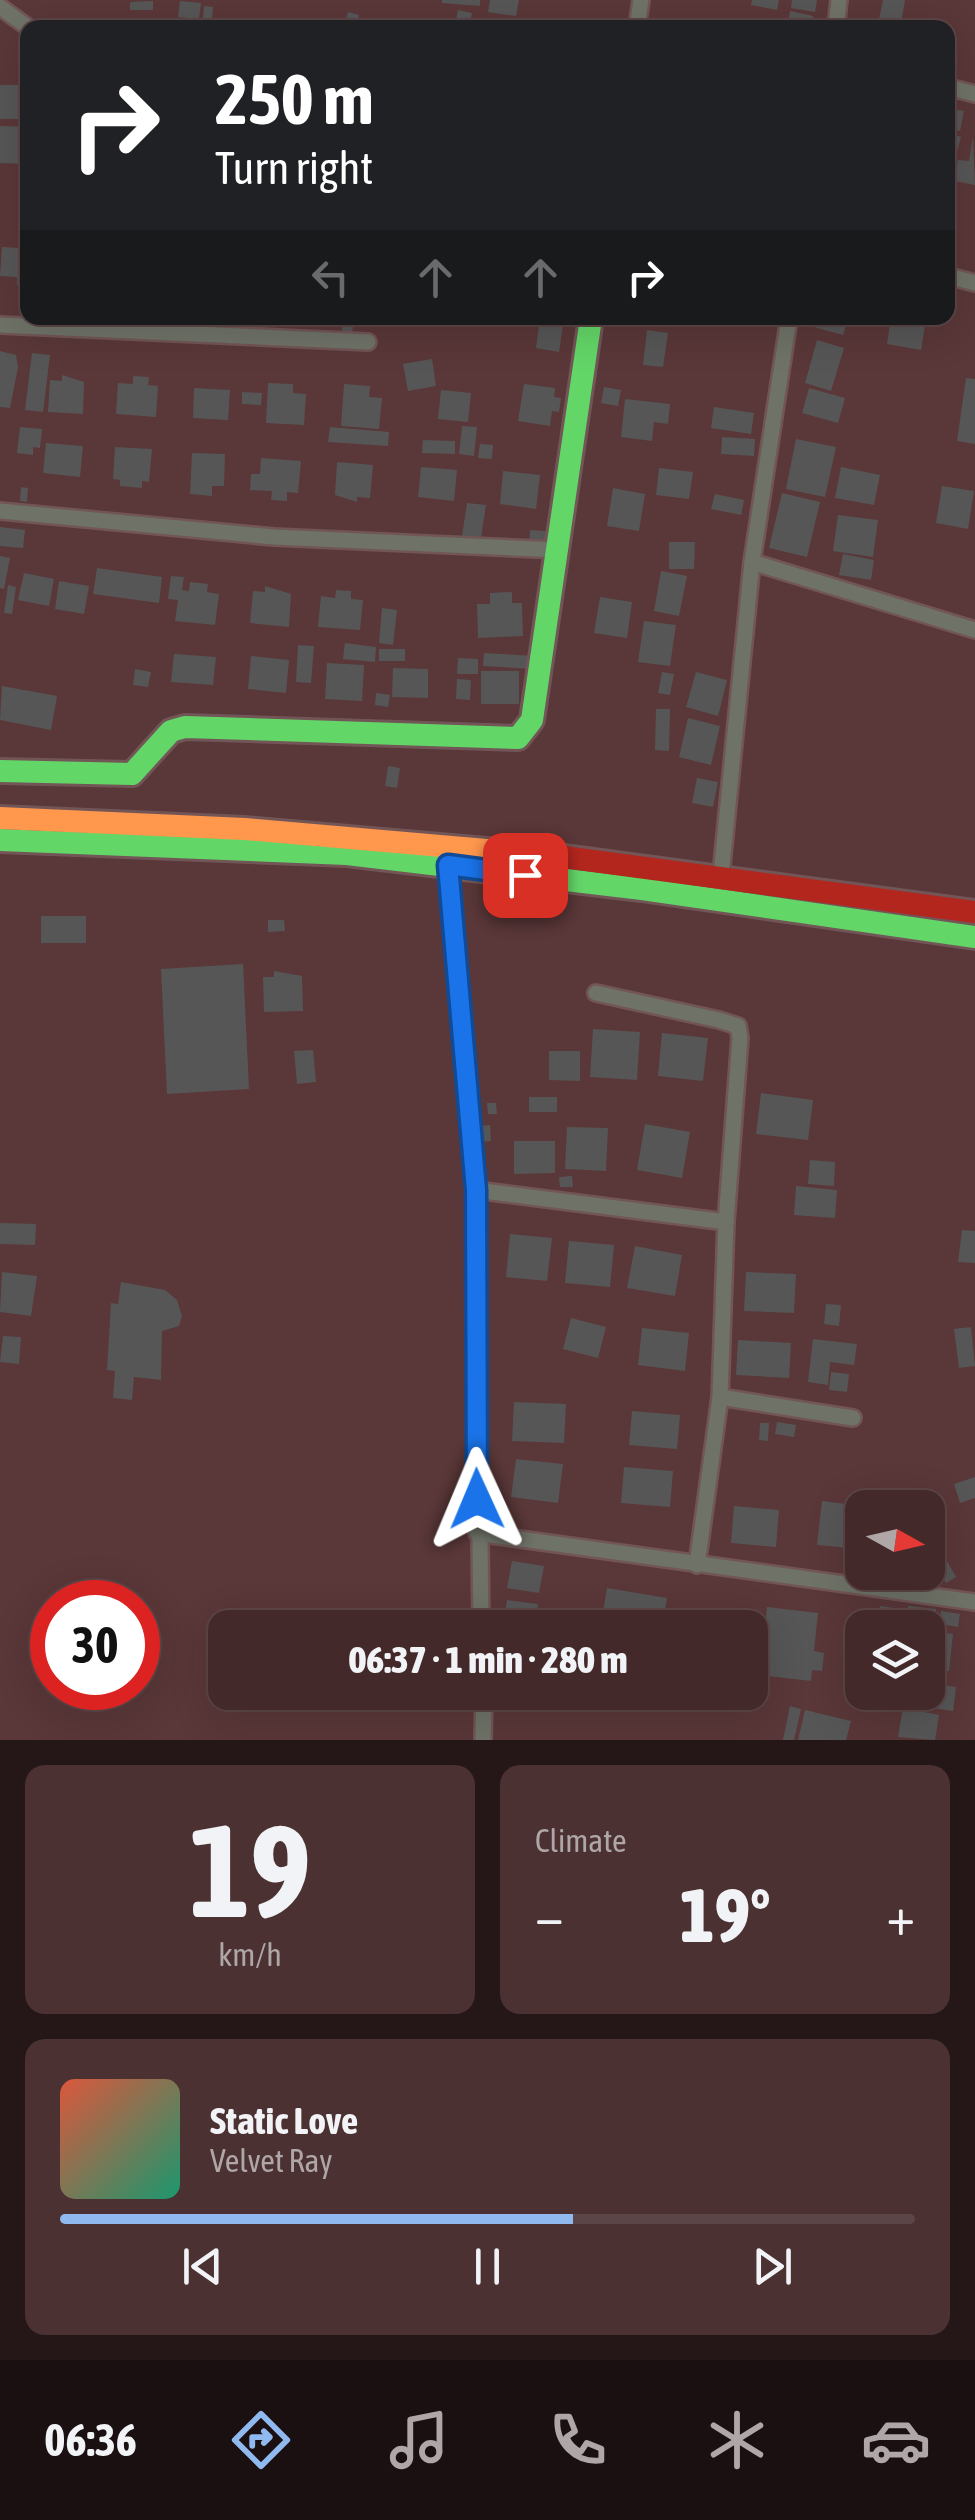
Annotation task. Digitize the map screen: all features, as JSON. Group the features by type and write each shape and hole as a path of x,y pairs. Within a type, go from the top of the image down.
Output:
{"main road":[{"path":"0,771 132,774 170,732 185,727 507,742 518,738 532,720 590,325"},
{"path":"0,818 166,822 353,834 721,875 975,912"},
{"path":"0,840 347,854 975,937"}],"street":[{"path":"101,325 368,342"},
{"path":"721,875 752,562 788,325"},
{"path":"0,511 274,538 560,550"},
{"path":"752,562 975,630"},
{"path":"448,865 476,1190 480,1610"},
{"path":"596,994 738,1026 720,1396 697,1565"},
{"path":"476,1190 726,1222"},
{"path":"720,1396 853,1418"},
{"path":"477,1533 975,1602"},
{"path":"483,1740 484,1710"}],"building":[{"path":"480,0 480,6 442,3"},
{"path":"490,0 519,0 516,16 488,12"},
{"path":"752,0 779,0 777,10 751,5"},
{"path":"792,0 817,0 815,12 791,8"},
{"path":"883,0 905,0 901,20 879,20"},
{"path":"153,1 153,10 130,10 130,2"},
{"path":"180,1 201,3 199,19 178,17"},
{"path":"204,6 213,7 212,20 203,20"},
{"path":"458,10 472,13 471,20 456,20"},
{"path":"790,11 813,16 812,20 788,20"},
{"path":"348,12 359,15 358,20 346,20"},
{"path":"0,85 20,85 20,119 0,119"},
{"path":"955,109 964,111 960,131 955,130"},
{"path":"0,126 20,127 20,164 0,163"},
{"path":"955,135 961,137 955,158"},
{"path":"973,136 975,185 955,181 958,160 969,161"},
{"path":"20,238 17,285 17,277 0,276 2,247 19,248"},
{"path":"342,325 353,325 352,333 342,332"},
{"path":"539,325 563,325 559,352 536,348"},
{"path":"806,325 846,325 843,335"},
{"path":"890,325 925,325 921,350 887,344"},
{"path":"647,330 668,333 663,367 643,365"},
{"path":"817,340 844,348 831,391 805,383"},
{"path":"0,351 16,355 18,367 10,408 0,407"},
{"path":"32,353 50,355 43,412 25,410"},
{"path":"432,359 436,386 408,391 403,364"},
{"path":"62,375 84,382 83,414 48,412 50,380 62,381"},
{"path":"133,376 149,377 148,385 158,386 156,417 116,414 118,383 133,384"},
{"path":"966,378 975,379 975,444 957,441"},
{"path":"268,383 293,384 293,393 306,394 304,425 266,423"},
{"path":"344,384 370,386 369,397 382,398 379,429 341,426"},
{"path":"524,384 555,388 554,397 561,398 559,412 552,411 550,426 518,421"},
{"path":"604,387 621,390 618,406 601,403"},
{"path":"194,388 230,390 228,420 193,418"},
{"path":"809,388 845,398 838,423 802,413"},
{"path":"441,390 471,393 468,422 438,419"},
{"path":"242,392 262,393 261,405 242,404"},
{"path":"625,399 670,404 668,424 654,422 652,441 621,437"},
{"path":"714,407 754,413 751,434 711,428"},
{"path":"462,426 477,427 474,456 459,454"},
{"path":"20,427 42,429 40,448 33,447 33,455 17,453"},
{"path":"330,427 389,432 388,446 328,442"},
{"path":"722,437 755,439 754,456 721,454"},
{"path":"796,439 836,447 825,497 786,489"},
{"path":"423,440 455,441 455,454 422,453"},
{"path":"46,443 83,446 80,477 43,473"},
{"path":"480,444 493,445 492,459 478,458"},
{"path":"115,447 152,449 149,482 142,481 142,488 120,486 120,480 113,479"},
{"path":"192,453 225,454 224,486 212,486 212,496 190,494"},
{"path":"261,458 301,461 298,493 287,492 287,501 271,500 272,491 250,490 251,474 260,474"},
{"path":"337,462 373,465 370,498 357,497 357,502 335,495"},
{"path":"421,467 457,470 454,501 418,497"},
{"path":"841,467 880,475 874,505 835,498"},
{"path":"659,468 693,472 689,499 656,495"},
{"path":"503,471 540,475 536,509 500,504"},
{"path":"942,486 974,491 968,529 936,523"},
{"path":"21,487 28,488 27,502 20,501"},
{"path":"613,488 645,494 639,531 607,526"},
{"path":"782,493 820,502 807,557 769,548"},
{"path":"715,494 744,500 741,515 711,509"},
{"path":"467,503 486,505 481,538 462,536"},
{"path":"838,515 878,520 873,557 833,551"},
{"path":"0,527 25,530 23,548 0,546"},
{"path":"530,530 559,532 558,547 529,545"},
{"path":"669,542 695,542 694,569 669,569"},
{"path":"843,554 874,560 871,580 839,575"},
{"path":"0,556 10,558 4,589 0,588"},
{"path":"97,568 162,577 159,603 93,594"},
{"path":"661,571 687,576 679,616 654,611"},
{"path":"24,573 54,579 49,606 18,600"},
{"path":"171,576 184,577 182,590 189,591 190,582 208,584 207,592 219,594 215,625 175,621 178,600 168,599"},
{"path":"59,581 89,586 84,614 55,609"},
{"path":"8,585 16,587 12,614 4,613"},
{"path":"265,586 291,594 289,627 250,623 253,591 265,592"},
{"path":"336,590 351,591 351,599 363,600 360,630 318,627 321,596 335,598"},
{"path":"512,592 512,603 522,603 523,636 478,638 477,604 490,604 490,593"},
{"path":"600,597 632,602 627,638 594,633"},
{"path":"382,608 397,610 393,645 379,643"},
{"path":"644,621 676,625 670,666 638,662"},
{"path":"345,643 376,647 375,662 343,659"},
{"path":"298,645 314,646 311,683 296,682"},
{"path":"379,649 405,649 405,661 379,661"},
{"path":"484,653 535,656 534,669 483,666"},
{"path":"174,654 216,657 213,685 171,682"},
{"path":"251,656 289,660 286,693 248,689"},
{"path":"458,658 478,659 478,674 457,674"},
{"path":"327,663 364,665 362,701 325,699"},
{"path":"393,668 428,669 428,698 392,697"},
{"path":"135,669 151,672 148,687 133,685"},
{"path":"481,671 519,671 519,704 481,704"},
{"path":"662,672 674,674 670,695 658,693"},
{"path":"696,672 727,680 718,716 686,707"},
{"path":"457,679 471,680 470,700 456,699"},
{"path":"2,686 57,696 51,730 0,720"},
{"path":"376,693 390,695 388,707 375,705"},
{"path":"656,709 670,709 669,751 655,750"},
{"path":"688,718 720,726 711,765 679,757"},
{"path":"388,766 400,768 397,788 385,786"},
{"path":"697,778 718,782 713,807 692,803"},
{"path":"41,916 86,916 86,943 41,943"},
{"path":"268,920 284,920 285,931 268,932"},
{"path":"243,964 249,1089 167,1094 161,969"},
{"path":"274,971 302,976 303,1011 264,1012 263,977 274,977"},
{"path":"593,1029 640,1032 637,1080 590,1077"},
{"path":"662,1033 708,1038 703,1081 658,1076"},
{"path":"313,1050 316,1082 297,1084 294,1051"},
{"path":"549,1051 580,1051 580,1081 549,1080"},
{"path":"761,1093 813,1100 808,1140 756,1134"},
{"path":"529,1097 557,1097 557,1112 529,1112"},
{"path":"487,1103 496,1103 497,1114 488,1114"},
{"path":"645,1124 690,1132 682,1178 637,1170"},
{"path":"490,1125 491,1141 483,1142 481,1126"},
{"path":"567,1127 608,1128 606,1171 565,1169"},
{"path":"514,1141 555,1141 555,1173 514,1174"},
{"path":"810,1160 835,1162 834,1186 808,1184"},
{"path":"572,1176 573,1187 560,1187 559,1177"},
{"path":"796,1186 837,1190 835,1218 794,1215"},
{"path":"0,1223 36,1224 35,1245 0,1244"},
{"path":"962,1230 975,1231 975,1263 958,1262"},
{"path":"510,1234 552,1238 547,1281 506,1277"},
{"path":"569,1241 614,1245 610,1287 565,1283"},
{"path":"635,1246 682,1255 675,1296 627,1288"},
{"path":"2,1272 37,1276 31,1316 0,1312"},
{"path":"746,1272 796,1274 794,1313 744,1311"},
{"path":"121,1282 165,1290 177,1300 182,1316 179,1326 162,1331 161,1380 134,1377 132,1400 113,1398 115,1371 107,1370 111,1303 118,1304"},
{"path":"826,1304 841,1305 839,1326 824,1324"},
{"path":"571,1318 606,1327 598,1358 563,1349"},
{"path":"971,1327 975,1366 959,1368 954,1329"},
{"path":"642,1328 689,1333 685,1371 638,1365"},
{"path":"3,1336 21,1337 19,1364 0,1362"},
{"path":"813,1339 857,1344 854,1365 830,1362 828,1385 808,1382"},
{"path":"738,1340 791,1343 789,1378 736,1375"},
{"path":"831,1372 849,1374 847,1392 829,1390"},
{"path":"514,1402 566,1404 564,1443 512,1441"},
{"path":"632,1411 680,1415 677,1449 629,1445"},
{"path":"777,1422 796,1425 794,1437 775,1434"},
{"path":"760,1423 769,1423 768,1441 759,1440"},
{"path":"516,1459 563,1464 558,1503 511,1497"},
{"path":"624,1467 673,1471 670,1507 621,1503"},
{"path":"975,1477 975,1498 960,1503 954,1484"},
{"path":"822,1501 845,1504 845,1548 817,1545"},
{"path":"734,1506 779,1510 776,1547 731,1543"},
{"path":"945,1558 956,1577 945,1581"},
{"path":"512,1561 544,1566 539,1593 507,1588"},
{"path":"607,1588 667,1598 665,1610 603,1610"},
{"path":"507,1600 538,1604 537,1610 506,1610"},
{"path":"908,1606 936,1609 936,1610 908,1610"},
{"path":"767,1607 818,1613 814,1651 824,1653 822,1671 812,1670 811,1681 768,1676"},
{"path":"945,1612 960,1614 958,1627 945,1625"},
{"path":"945,1633 953,1634 949,1671 945,1670"},
{"path":"945,1685 956,1687 953,1711 945,1710"},
{"path":"790,1706 801,1709 794,1740 783,1740"},
{"path":"805,1710 851,1721 846,1740 798,1740"},
{"path":"903,1710 939,1715 935,1740 898,1737"}],"traffic: fast":[{"path":"0,771 132,774 171,731 185,727 518,738 532,720 590,325"},
{"path":"0,840 347,854 642,889 975,937"}],"traffic: slow":[{"path":"0,818 245,829 556,856"}],"traffic: jam":[{"path":"556,856 975,912"}],"route":[{"path":"477,1499 476,1190 448,865 525,875"}]}
